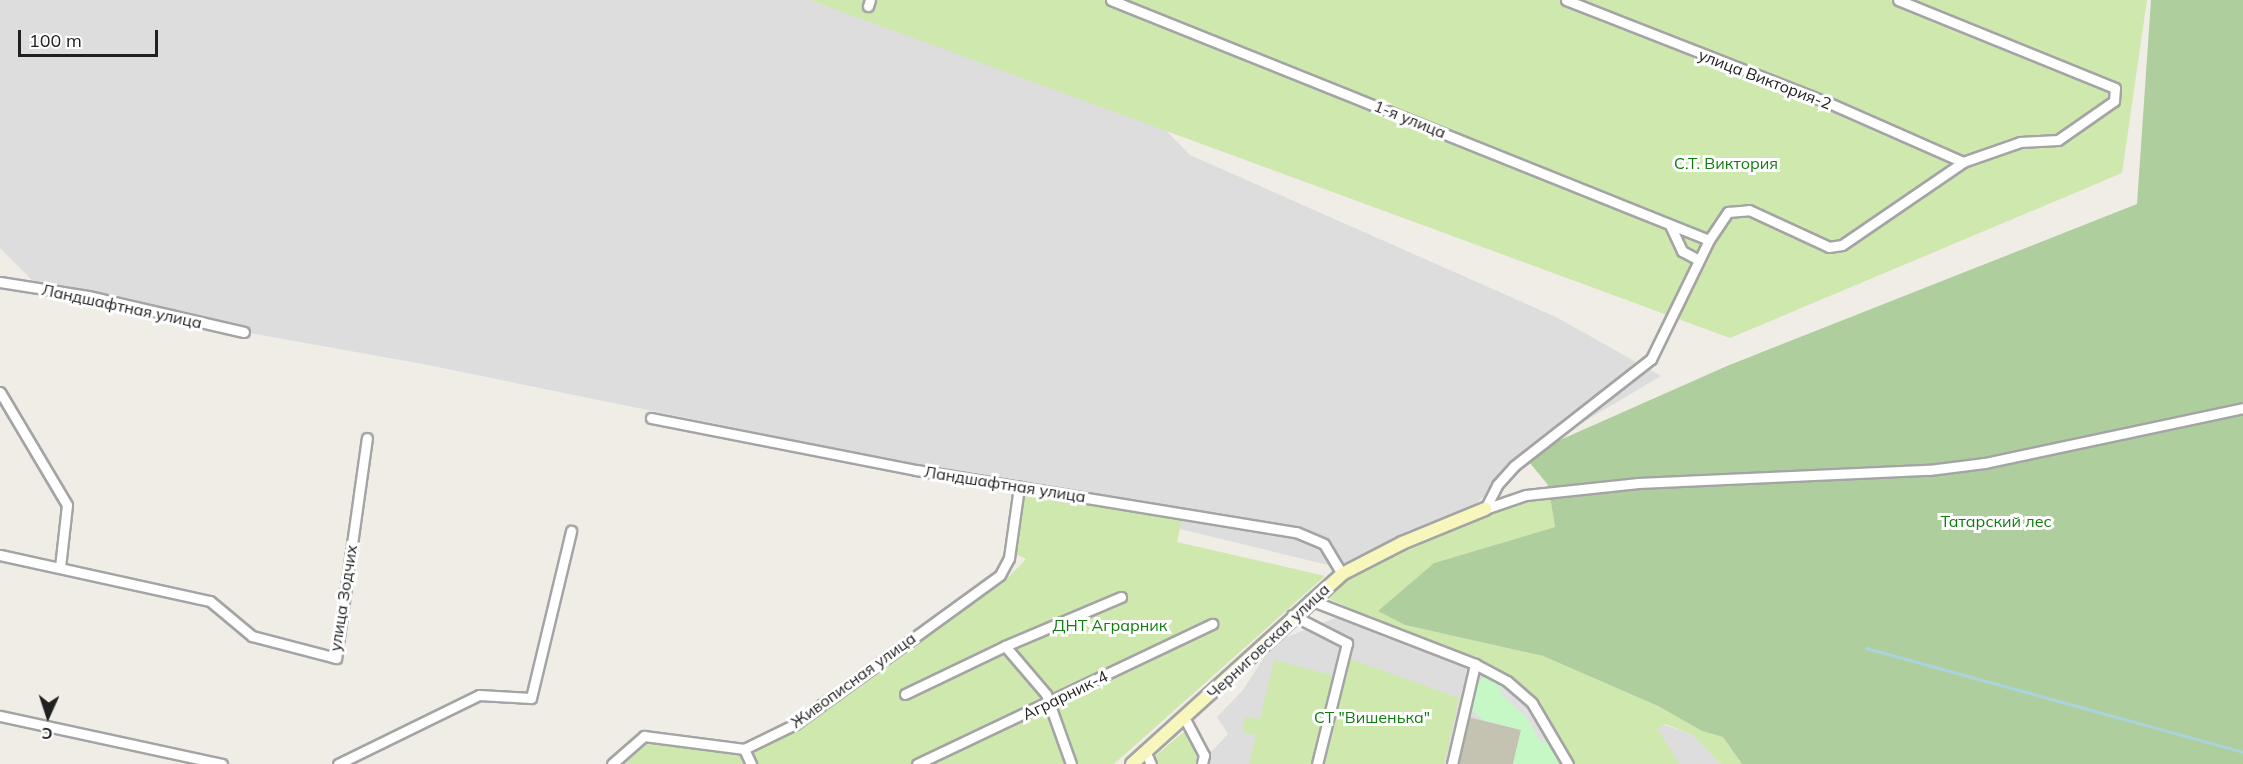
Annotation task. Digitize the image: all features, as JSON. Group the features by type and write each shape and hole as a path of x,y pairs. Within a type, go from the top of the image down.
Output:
{"street":[{"name":"1-я улица","path":"1111,0 1709,240"},
{"name":"улица Виктория-2","path":"1566,0 1829,104 1963,162"},
{"path":"1485,509 1497,485 1521,459 1652,359 1709,240 1728,212 1738,209 1829,247 1842,246 1963,162 2020,142 2058,140 2114,101 2115,88 1899,0"},
{"path":"1670,225 1682,251 1699,260"},
{"name":"Ландшафтная улица","path":"0,282 88,296 244,332"},
{"path":"0,392 67,505 60,567"},
{"path":"1485,509 1526,495 1638,483 1918,470 1985,463 2243,408"},
{"name":"Ландшафтная улица","path":"651,418 1019,487 1296,532 1324,544 1342,574"},
{"name":"улица Зодчих","path":"0,555 210,601 252,636 336,658 368,438"},
{"name":"Живописная улица","path":"744,750 795,724 989,586 1009,558 1019,487"},
{"name":"Черниговская улица","path":"1132,764 1148,758 1292,615 1342,574 1402,543 1485,509"},
{"path":"338,764 479,695 531,698 572,531"},
{"path":"905,694 1005,646 1121,597"},
{"path":"1311,600 1474,664 1507,681 1532,702 1568,764"},
{"path":"1292,615 1347,643 1317,764"},
{"name":"Аграрник-4","path":"917,764 1050,703 1176,638 1212,624"},
{"path":"1005,646 1046,694 1071,764"},
{"path":"1452,764 1474,664"},
{"path":"0,716 222,764"},
{"path":"1185,719 1204,755 1202,764"},
{"path":"612,764 644,736 744,750 751,764"}],"shaded area":[{"path":"0,0 809,0 1153,117 1190,155 1558,318 1661,376 1536,450 1390,580 916,465 423,364 49,297 0,248"},
{"path":"1353,611 1356,616 1693,735 1721,764 1200,764 1228,734 1217,717 1243,690 1274,642"},
{"path":"1503,687 1531,712 1548,740 1542,743 1526,717 1499,693"},
{"path":"1468,717 1521,730 1513,764 1457,764"}],"green space":[{"name":"С.Т. Виктория","path":"810,0 2147,0 2122,173 1730,338"},
{"name":"Татарский лес","path":"2151,0 2243,0 2243,764 1742,764 1723,737 1702,731 1658,706 1543,656 1405,625 1378,611 1434,563 1555,527 1548,485 1530,463 1551,444 1727,366 2137,204"},
{"name":"ДНТ Аграрник","path":"1035,491 1182,520 1177,542 1325,576 1114,764 625,764 648,743 741,756 808,718 893,655 1002,584 1026,559 1014,553 1015,530 1024,495"},
{"path":"1550,497 1555,527 1434,563 1379,611 1405,625 1543,656 1658,706 1702,731 1723,737 1742,764 1721,764 1693,735 1665,724 1657,729 1680,764 1574,764 1543,710 1510,678 1327,598 1335,586 1407,548 1527,500"},
{"name":"СТ \"Вишенька\"","path":"1348,658 1459,698 1444,764 1249,764 1256,735 1242,732 1245,717 1260,719 1274,660 1343,678"},
{"path":"1483,678 1492,678 1503,687 1500,693 1526,717 1542,743 1548,740 1562,764 1513,764 1521,730 1483,720 1471,709 1475,687"},
{"path":"1186,730 1195,744 1198,764 1156,764 1155,756"}],"waterway":[{"path":"1866,648 2243,752"}]}
